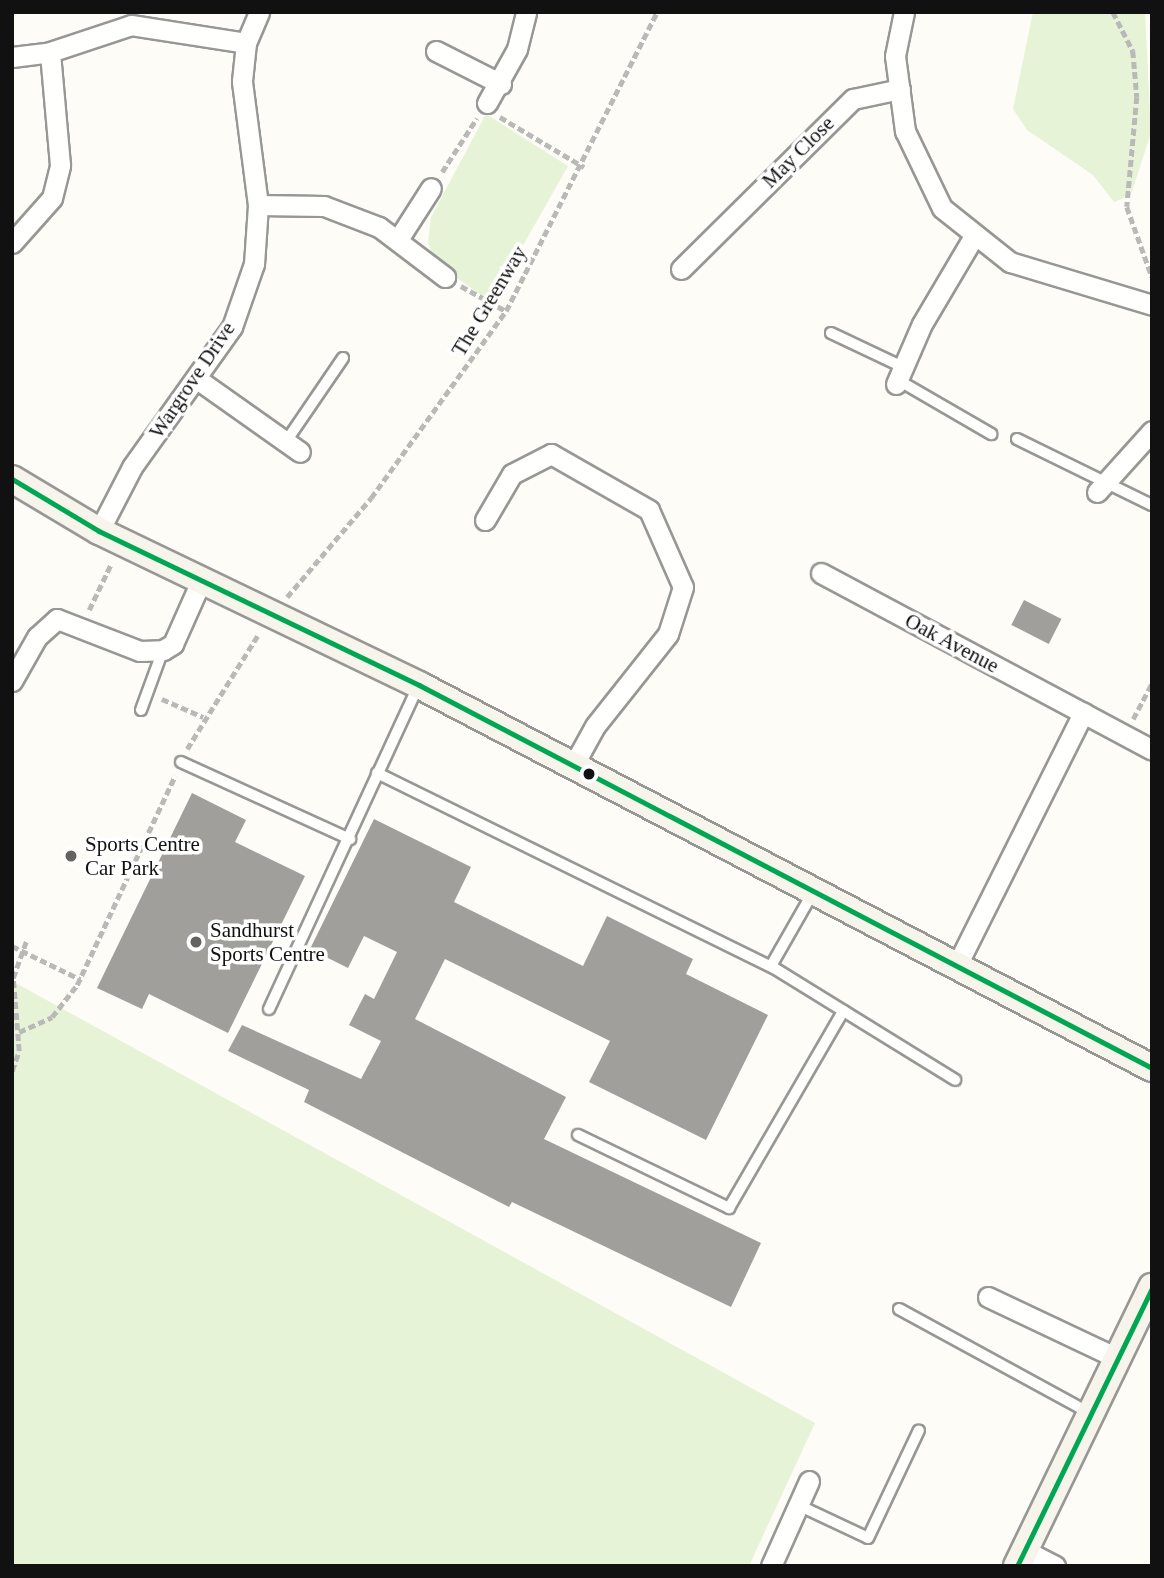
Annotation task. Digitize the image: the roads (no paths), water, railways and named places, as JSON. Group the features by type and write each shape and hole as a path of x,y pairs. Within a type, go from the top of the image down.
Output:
{"street":[{"name":"Wargrove Drive","path":"110,536 132,467 232,327 254,264 258,205 242,81 246,43 259,12"},
{"path":"485,105 500,83 526,12"},
{"path":"905,12 895,56 905,131 942,208 1010,262 1152,305"},
{"path":"12,57 50,52 128,19 246,43"},
{"path":"436,51 500,83"},
{"path":"12,243 52,198 60,165 50,52"},
{"name":"May Close","path":"681,269 853,99 900,89"},
{"path":"399,238 431,188"},
{"path":"258,205 324,206 399,238 445,276"},
{"path":"899,377 974,236"},
{"path":"197,379 293,448"},
{"path":"1102,486 1152,431"},
{"path":"485,520 512,474 551,454 649,510 683,587 668,634 596,726 573,766"},
{"path":"12,478 110,536 419,685 815,889 1152,1068"},
{"name":"Oak Avenue","path":"821,573 1152,750"},
{"path":"12,681 37,637 57,619 140,651 163,650 173,644 202,579"},
{"path":"957,965 1083,713"},
{"path":"1055,1566 1021,1558 1152,1287"},
{"path":"988,1297 1117,1358"},
{"path":"771,1566 809,1481"}],"lane":[{"path":"831,333 991,434"},
{"path":"293,448 343,358"},
{"path":"1017,439 1102,486 1152,505"},
{"path":"141,710 163,650"},
{"path":"269,1009 419,685"},
{"path":"181,762 350,839"},
{"path":"377,774 771,966 955,1080"},
{"path":"771,966 815,889"},
{"path":"578,1135 729,1208 843,1011"},
{"path":"900,1309 1090,1413"},
{"path":"798,1505 868,1538 919,1430"}],"place":[{"name":"Sports Centre Car Park","path":"71,856"},
{"name":"Sandhurst Sports Centre","path":"196,942"}]}
